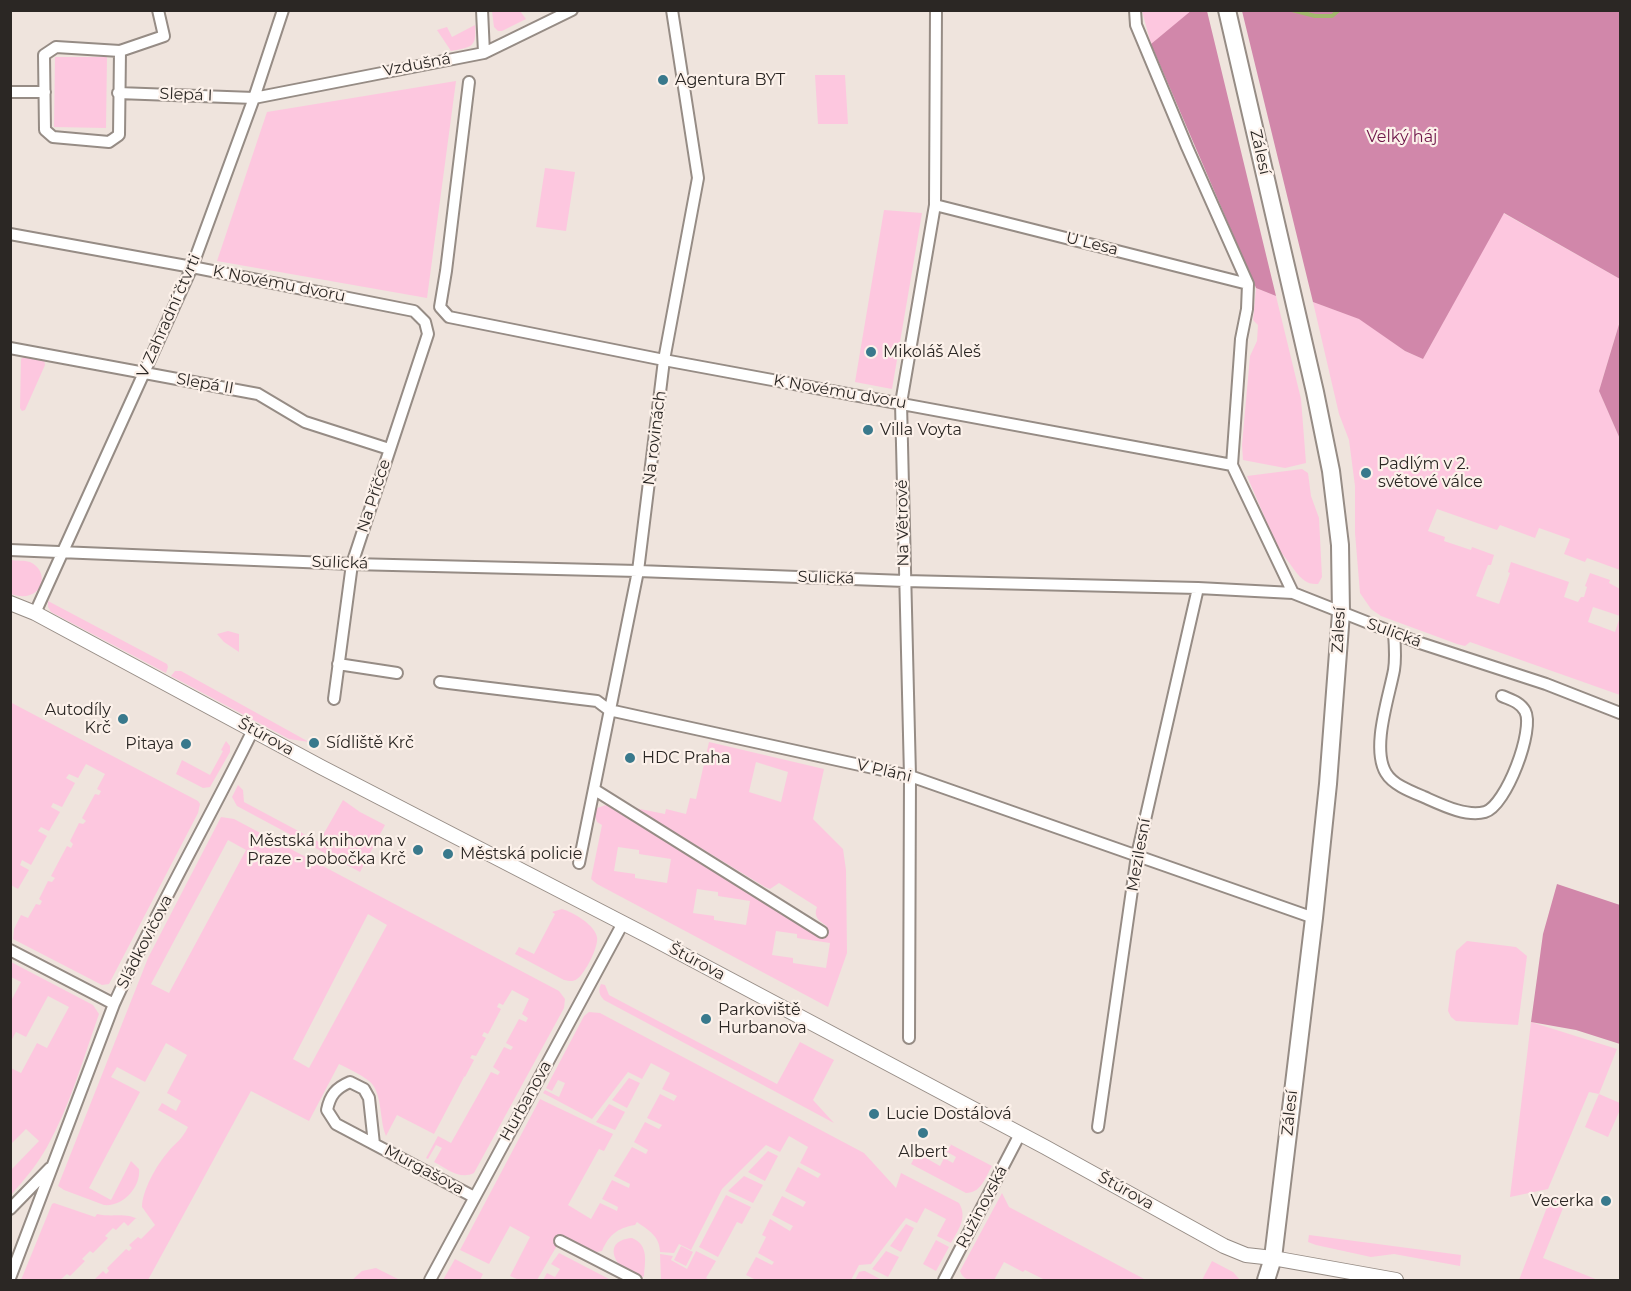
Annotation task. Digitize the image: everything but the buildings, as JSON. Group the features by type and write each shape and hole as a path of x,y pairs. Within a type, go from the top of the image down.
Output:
{"main road":[{"name":"Zálesí","path":"1227,10 1313,381 1331,471 1340,545 1341,614 1328,784 1273,1258 1266,1281"},
{"name":"Zálesí","path":"1273,1258 1278,1281"}],"street":[{"path":"120,51 118,135 109,142 52,137 45,130 44,55 56,47 120,51 164,36 158,10"},
{"name":"V Zahradní čtvrti","path":"35,613 192,267 254,98 283,10"},
{"path":"482,10 484,53"},
{"name":"Vzdušná","path":"254,98 484,53 572,10"},
{"name":"Na rovinách","path":"579,864 638,571 664,360 698,178 672,10"},
{"name":"Na Větrově","path":"909,1038 910,776 902,398 935,205 936,10"},
{"path":"1135,10 1136,25 1140,36 1186,147 1248,284 1247,309 1241,339 1232,465 1293,593"},
{"name":"K Novému dvoru","path":"469,82 440,307 449,317 664,360 902,398 1232,465"},
{"path":"10,92 45,92"},
{"name":"Slepá I","path":"118,93 254,98"},
{"name":"U Lesa","path":"935,205 1248,284"},
{"name":"K Novému dvoru","path":"10,234 414,311 425,322 428,334"},
{"name":"Na Příčce","path":"334,699 352,564 428,334"},
{"name":"Slepá II","path":"10,348 258,393 305,422 389,449"},
{"name":"Sulická","path":"10,550 352,564 1198,588 1293,593 1341,614 1546,684 1620,713"},
{"name":"Mezilesní","path":"1098,1127 1137,855 1198,588"},
{"name":"Štúrova","path":"10,603 35,613 321,767 623,923 1020,1134 1224,1246 1246,1256 1273,1258 1396,1281"},
{"path":"1394,633 1394,668 1382,726 1380,754 1386,774 1401,786 1428,799 1471,814 1488,811 1501,799 1510,782 1528,728 1526,712 1518,703 1502,696"},
{"path":"338,664 397,673"},
{"name":"V Pláni","path":"440,682 597,701 609,710 910,776 1314,918"},
{"name":"Sládkovičova","path":"10,1278 114,1004 253,730"},
{"path":"595,790 822,932"},
{"name":"Hurbanova","path":"430,1281 623,923"},
{"path":"10,950 114,1004"},
{"name":"Murgašova","path":"374,1144 369,1098 364,1089 351,1082 340,1086 330,1096 327,1110 336,1124 474,1197"},
{"name":"Ružinovská","path":"944,1281 1020,1134"},
{"name":"Sládkovičova","path":"10,1209 55,1163"},
{"path":"560,1241 636,1281"}],"shaded area":[{"path":"492,11 520,11 526,19 498,31 494,27"},
{"path":"1142,11 1192,11 1151,44"},
{"path":"475,25 474,42 468,47 451,51 437,30 447,27 452,37"},
{"path":"55,57 107,57 106,128 54,127"},
{"path":"815,75 845,75 848,124 818,124"},
{"path":"456,81 427,298 217,261 267,112"},
{"path":"545,168 575,172 566,231 536,227"},
{"path":"884,210 922,213 892,389 855,382"},
{"path":"1503,213 1620,279 1620,321 1599,391 1620,439 1620,570 1587,558 1585,562 1564,554 1570,539 1539,528 1535,538 1500,525 1497,530 1437,509 1428,531 1445,537 1444,541 1494,555 1476,596 1499,604 1510,573 1508,572 1511,562 1569,582 1564,597 1578,602 1581,597 1584,597 1590,573 1610,580 1609,583 1620,589 1620,616 1593,607 1588,622 1615,632 1620,617 1620,695 1470,642 1465,646 1457,644 1381,616 1371,609 1360,593 1355,533 1355,486 1349,440 1339,414 1313,302 1360,319 1405,351 1423,359"},
{"path":"1256,288 1276,296 1301,399 1306,463 1285,468 1243,460 1242,445 1250,356 1257,341 1258,325 1253,320"},
{"path":"26,355 44,359 45,365 25,410 22,411 20,408 21,359"},
{"path":"1302,469 1308,473 1311,496 1319,518 1322,577 1318,584 1311,584 1301,577 1279,551 1247,476"},
{"path":"11,560 28,561 41,573 40,586 30,595 11,594"},
{"path":"48,601 167,664 166,673 51,612"},
{"path":"228,631 239,634 239,652 217,634"},
{"path":"175,671 181,671 309,742 289,739 171,676"},
{"path":"10,702 200,804 198,813 109,984 102,985 13,939 14,929 21,915 28,918 36,904 40,905 42,901 39,899 48,881 52,882 55,878 51,876 67,846 71,848 73,844 70,841 79,823 83,824 86,821 82,818 95,794 99,795 101,791 97,789 105,774 86,764 78,778 69,774 66,778 75,783 62,807 53,803 51,807 60,812 49,831 41,827 38,831 47,836 31,865 22,860 20,865 29,870 18,889 11,885"},
{"path":"226,741 230,746 230,752 210,787 203,788 176,774 182,760 210,775"},
{"path":"709,742 824,769 813,819 843,849 846,870 847,953 828,1007 591,879 602,825 597,822 594,813 597,808 606,805 821,936 827,926 818,918 817,907 779,883 770,889 765,887 635,808 665,814 666,809 686,814 690,798 696,799","holes":["756,762 788,772 781,802 749,792","618,847 639,850 639,854 671,859 667,883 635,878 635,874 614,871","697,889 718,892 718,896 750,901 746,925 714,920 714,916 693,913","776,931 797,934 797,938 830,943 826,968 793,963 793,958 772,955"]},
{"path":"238,785 243,790 244,802 319,842 343,800 385,825 360,872 237,806 232,797"},
{"path":"221,817 234,819 559,991 565,999 564,1008 474,1173 459,1174 434,1162 442,1148 436,1145 428,1159 426,1158 438,1136 451,1143 491,1072 498,1075 500,1072 493,1067 504,1047 511,1050 513,1047 506,1043 519,1019 526,1022 528,1018 522,1014 529,999 512,990 503,1005 499,1003 497,1007 501,1009 488,1034 484,1032 482,1036 486,1038 476,1056 472,1055 470,1058 474,1060 465,1077 463,1076 434,1134 397,1115 386,1136 377,1092 369,1081 339,1064 309,1121 251,1091 148,1280 94,1280 103,1271 106,1274 109,1271 107,1268 126,1249 129,1251 132,1248 129,1245 138,1237 141,1239 155,1225 142,1207 145,1193 159,1163 188,1127 158,1110 162,1103 176,1111 181,1101 167,1093 187,1055 166,1043 145,1082 117,1067 111,1077 140,1092 89,1188 111,1200 131,1161 139,1169 134,1189 118,1203 104,1205 58,1186 148,958","holes":["228,840 246,850 169,993 151,984","368,914 387,925 309,1068 293,1059"]},
{"path":"562,909 588,924 597,937 594,953 587,966 580,976 572,981 564,980 515,954 519,947 534,954 555,914 552,912"},
{"path":"1467,941 1516,947 1527,956 1518,1025 1456,1021 1451,1017 1448,1011 1456,951"},
{"path":"11,962 93,1005 99,1014 63,1115 39,1160 11,1195 11,1170 39,1141 26,1129 11,1144 11,1068 21,1073 37,1043 47,1048 69,1007 48,996 26,1037 16,1032 11,1041 11,1001 21,982 11,977"},
{"path":"601,984 605,985 609,995 777,1084 800,1042 834,1060 813,1100 834,1123 604,1000 600,992"},
{"path":"589,1012 600,1013 864,1153 896,1188 901,1173 959,1203 962,1208 962,1219 951,1243 937,1236 946,1219 925,1208 917,1223 906,1218 871,1264 859,1265 851,1280 756,1280 746,1275 756,1257 772,1265 774,1262 758,1253 766,1237 762,1235 770,1219 790,1231 793,1226 772,1215 782,1196 803,1207 806,1202 785,1191 798,1167 818,1178 821,1174 800,1163 808,1147 789,1136 780,1152 766,1145 722,1189 691,1250 679,1244 674,1253 660,1252 656,1238 637,1222 635,1225 614,1233 602,1251 592,1253 562,1237 537,1280 519,1280 510,1276 530,1237 510,1226 489,1264 460,1250 540,1099 613,1134 604,1151 599,1149 568,1205 591,1219 600,1203 617,1211 618,1207 602,1199 612,1180 629,1188 630,1184 614,1176 632,1147 646,1154 648,1150 634,1142 645,1122 659,1129 662,1125 647,1118 660,1094 674,1101 677,1096 662,1089 670,1073 651,1063 642,1079 628,1072 592,1119 543,1093 545,1090 559,1097 565,1083 558,1080 552,1091 546,1088 584,1016"},
{"path":"1531,1022 1617,1049 1599,1094 1589,1092 1548,1189 1510,1197"},
{"path":"629,1078 640,1083 627,1108 612,1100"},
{"path":"1599,1094 1620,1103 1620,1112 1608,1137 1585,1127"},
{"path":"609,1104 625,1112 615,1130 596,1122"},
{"path":"948,1143 992,1166 979,1188 966,1193 911,1164 917,1153 940,1166 944,1158 953,1163 956,1157 944,1150 951,1145"},
{"path":"768,1151 778,1156 765,1181 748,1172"},
{"path":"744,1176 763,1185 753,1203 728,1191"},
{"path":"1002,1193 1009,1207 1146,1280 1045,1280 1004,1262 994,1280 974,1281 966,1278 960,1271"},
{"path":"726,1195 751,1207 742,1224 737,1222 718,1257 699,1247"},
{"path":"1553,1199 1565,1203 1543,1258 1598,1280 1519,1280 1549,1202"},
{"path":"52,1204 95,1217 97,1214 136,1218 128,1226 124,1222 116,1230 113,1228 105,1236 108,1238 93,1253 90,1251 82,1259 85,1261 70,1276 67,1274 60,1280 21,1280"},
{"path":"906,1224 914,1228 901,1252 890,1246"},
{"path":"1309,1235 1461,1255 1460,1266 1394,1254 1371,1257 1316,1245 1308,1242"},
{"path":"632,1238 644,1249 644,1276 642,1278 626,1271 615,1258 616,1245 621,1240"},
{"path":"936,1240 949,1247 936,1271 923,1264"},
{"path":"681,1246 693,1252 686,1266 674,1260"},
{"path":"696,1251 716,1261 706,1278 710,1280 661,1280 660,1254 673,1256 671,1260 687,1269"},
{"path":"886,1251 899,1257 888,1277 872,1269"},
{"path":"559,1253 611,1280 543,1280 547,1273 555,1277 560,1269 551,1264"},
{"path":"455,1259 483,1274 480,1280 443,1280"},
{"path":"1212,1261 1233,1272 1240,1280 1202,1280"},
{"path":"376,1268 400,1280 352,1280 362,1271"},
{"path":"865,1271 882,1280 855,1280 859,1272"}],"green space":[{"path":"1192,10 1207,11 1276,296 1256,288 1151,44"},
{"name":"Velký háj","path":"1242,11 1620,11 1620,279 1504,213 1423,359 1405,351 1359,319 1313,302"},
{"path":"1620,321 1620,439 1599,391"},
{"path":"1557,884 1620,905 1620,1044 1576,1030 1531,1022 1543,934"}],"waterway":[{"path":"1292,10 1315,16 1332,16 1339,10"}],"place":[{"name":"Agentura BYT","path":"663,80"},
{"name":"Mikoláš Aleš","path":"871,352"},
{"name":"Villa Voyta","path":"868,430"},
{"name":"Padlým v 2. světové válce","path":"1366,473"},
{"name":"Autodíly Krč","path":"123,719"},
{"name":"Sídliště Krč","path":"314,743"},
{"name":"Pitaya","path":"186,744"},
{"name":"HDC Praha","path":"630,758"},
{"name":"Městská knihovna v Praze - pobočka Krč","path":"418,850"},
{"name":"Městská policie","path":"448,854"},
{"name":"Parkoviště Hurbanova","path":"706,1019"},
{"name":"Lucie Dostálová","path":"874,1114"},
{"name":"Albert","path":"923,1133"},
{"name":"Vecerka","path":"1606,1201"}]}
